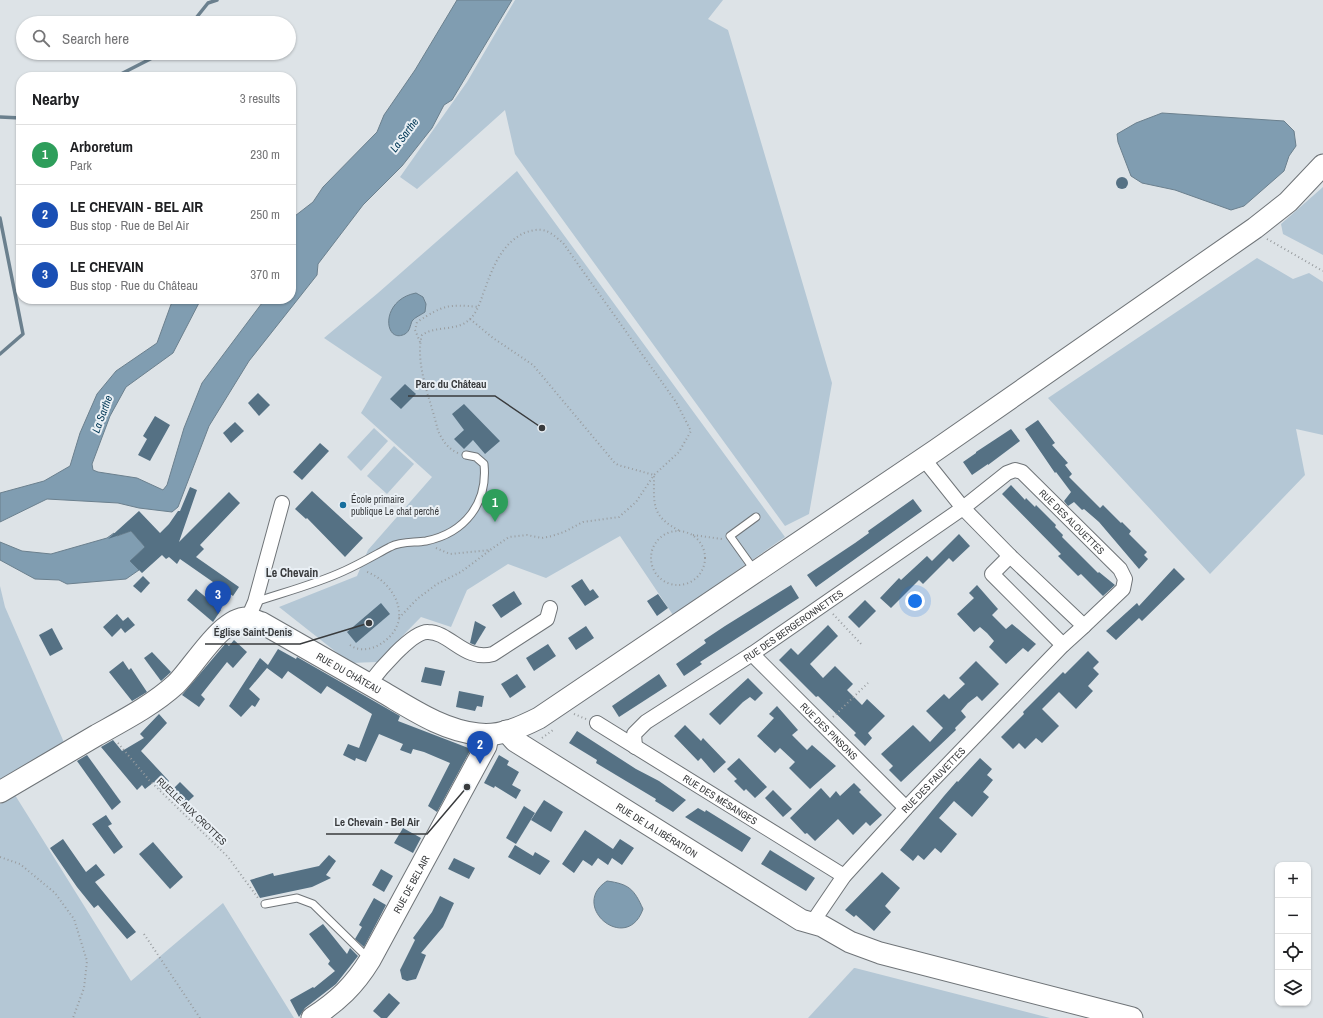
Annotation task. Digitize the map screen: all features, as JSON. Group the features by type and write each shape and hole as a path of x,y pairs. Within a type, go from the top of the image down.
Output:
{"street":[{"path":"497,733 539,718 923,458 1255,228 1292,198 1323,165"},
{"path":"923,458 963,508 1010,556 1084,626"},
{"name":"RUE DES ALOUETTES","path":"963,508 1007,473 1015,470 1022,472 1120,570 1125,579 1123,589 1084,626"},
{"path":"0,792 107,730 166,693 184,677 218,634 251,610 282,503"},
{"name":"RUE DES BERGERONNETTES","path":"635,747 634,734 646,722 752,654 963,508"},
{"path":"1010,556 992,574 1063,645"},
{"path":"369,684 375,675 408,643 422,633 432,632 471,652 486,656 493,654 547,620 550,608"},
{"name":"RUE DU CHÂTEAU","path":"251,610 262,623 420,714 449,728 468,733 497,733"},
{"name":"RUE DES FAUVETTES","path":"812,923 844,876 906,808 1063,645 1084,626"},
{"name":"RUE DES PINSONS","path":"752,654 906,808"},
{"name":"RUE DES MÉSANGES","path":"596,723 844,876"},
{"name":"RUE DE LA LIBÉRATION","path":"497,733 515,741 801,920 812,923 880,953 1132,1018"},
{"name":"RUE DE BEL AIR","path":"312,1018 337,1001 357,981 370,960 486,746 497,733"}],"lane":[{"path":"251,610 348,569 392,546 407,542 426,541 445,534 462,523 474,511 481,497 485,476 484,464 476,457 466,455"},
{"path":"755,571 730,536 756,516"},
{"path":"265,904 297,898 313,904 370,960"}],"path":[{"path":"350,645 357,650 368,650 377,646 395,630 399,618 417,599 437,584 461,572 509,537 527,535 542,538 564,532 583,522 619,517 636,502 654,475 679,452 691,431 676,402 564,243 545,230 527,231 515,238 496,260 479,307 470,319 448,329 427,332 422,335 420,342"},
{"path":"1276,245 1323,271"},
{"path":"466,455 452,451 443,441 438,431 421,364 420,342 416,330 417,322 444,306 458,305 479,307"},
{"path":"470,319 493,338 533,365 614,462 618,465 654,475"},
{"path":"654,475 654,505 659,515 671,526 680,531 718,539 726,539 730,536"},
{"path":"680,531 666,534 659,539 654,546 652,555 652,564 656,572 662,579 670,583 687,583 695,579 702,569 705,556 703,548 692,534"},
{"path":"426,541 430,546 450,554 490,550"},
{"path":"348,569 363,570 375,574 384,582 392,593 399,618"},
{"path":"824,605 863,646"},
{"path":"824,726 868,684"},
{"path":"568,718 574,714 596,723"},
{"path":"528,749 557,727"},
{"name":"RUELLE AUX CROTTES","path":"107,730 149,780 228,857 260,901 265,904"},
{"path":"0,857 20,864 55,893 74,919 87,961 84,988 73,1018"},
{"path":"144,934 200,1018"}],"shaded area":[{"path":"515,0 723,0 708,19 728,30 832,383 809,514 785,526 515,154 505,110 417,189 400,177 467,82"},
{"path":"517,171 785,537 673,615 620,536 546,578 508,564 467,590 451,627 421,617 377,662 350,663 279,607 357,576 368,550 432,477 361,413 382,377 324,338 378,293"},
{"path":"1323,187 1323,255 1283,234 1281,224"},
{"path":"1257,258 1293,279 1309,273 1323,282 1323,435 1296,429 1305,475 1210,574 1048,398"},
{"path":"374,428 388,441 361,471 347,457"},
{"path":"394,446 414,464 387,494 367,476"},
{"path":"0,586 5,607 66,747 0,780"},
{"path":"15,795 131,981 223,903 294,1018 0,1018 0,804"},
{"path":"855,968 1050,1018 808,1018"}],"water":[{"name":"La Sarthe","path":"457,0 512,0 452,100 444,105 432,128 402,166 363,205 318,264 317,275 296,302 296,215 313,202 323,187 377,132 384,115 415,70"},
{"path":"1162,113 1284,121 1294,131 1296,146 1289,156 1284,171 1244,206 1231,210 1175,190 1142,183 1131,176 1118,142 1117,134 1136,123"},
{"path":"416,293 423,297 426,304 425,312 412,321 407,333 398,336 389,328 391,312 396,304 404,297"},
{"name":"La Sarthe","path":"171,304 198,304 173,353 126,387 110,416 92,464 93,470 137,478 163,490 167,485 184,428 202,383 261,304 294,304 249,361 209,426 178,507 172,512 139,508 118,503 47,499 0,522 0,493 44,481 70,466 80,433 97,394 116,371 157,343"},
{"path":"131,531 145,547 130,561 139,570 126,579 67,584 59,580 35,579 0,560 0,542 22,551 51,554 107,538 114,533 117,536"},
{"path":"607,881 621,884 630,889 637,897 643,909 635,922 625,928 614,927 604,922 597,913 594,902 597,891"}],"building":[{"path":"1120,177 1124,177 1128,183 1124,189 1120,189 1116,185 1116,181"},
{"path":"405,384 416,394 401,409 390,399"},
{"path":"258,393 270,405 259,416 248,403"},
{"path":"464,404 500,441 485,454 473,440 464,449 454,439 464,430 452,414"},
{"path":"155,416 170,425 150,461 138,455 147,439 143,436"},
{"path":"1038,420 1055,443 1052,445 1068,463 1065,465 1072,474 1069,477 1100,508 1103,505 1121,523 1122,522 1131,531 1129,534 1147,552 1144,555 1148,559 1139,569 1099,522 1084,509 1082,510 1074,502 1068,506 1064,501 1071,492 1056,472 1055,473 1025,429"},
{"path":"235,422 244,431 231,443 223,433"},
{"path":"1011,429 1020,441 972,475 963,462"},
{"path":"320,443 329,451 302,480 293,472"},
{"path":"1011,485 1025,500 1026,498 1035,507 1036,505 1056,525 1055,527 1063,535 1062,537 1098,573 1099,572 1115,585 1103,596 1081,574 1078,576 1058,556 1061,554 1002,494"},
{"path":"190,487 197,490 179,542 229,492 240,503 200,545 204,549 196,557 239,587 233,596 180,559 177,564 169,557 166,559 162,555 142,573 130,561 145,547 131,531 108,539 139,511 160,533 169,524 178,511 180,511"},
{"path":"312,491 363,538 345,557 307,518 306,519 295,509"},
{"path":"913,499 922,511 816,587 807,575 869,533 868,531"},
{"path":"959,534 970,546 953,562 949,558 923,584 919,580 891,608 880,598 899,578 901,580 927,556 932,561"},
{"path":"1174,568 1185,579 1142,621 1139,618 1116,640 1106,631 1137,603 1139,606"},
{"path":"143,576 150,583 141,593 133,586"},
{"path":"582,579 590,591 593,589 599,597 585,606 571,586"},
{"path":"791,585 799,598 700,662 702,664 684,676 676,664 706,643 704,640"},
{"path":"977,585 998,609 992,615 1006,629 1012,624 1036,644 1028,652 1023,648 1006,664 989,647 994,641 987,633 980,627 974,632 957,614 974,598 969,593"},
{"path":"196,589 221,610 213,622 187,600"},
{"path":"514,591 522,604 501,618 492,605"},
{"path":"658,594 668,608 657,616 647,601"},
{"path":"865,600 876,611 859,628 848,617"},
{"path":"381,603 390,614 356,643 347,632"},
{"path":"117,614 123,621 128,617 135,625 125,633 121,628 112,637 103,627"},
{"path":"475,621 486,627 475,645 470,643"},
{"path":"828,625 838,636 810,664 823,678 835,666 853,684 847,690 862,705 867,699 885,716 868,733 872,738 865,746 854,735 856,733 818,696 816,697 779,660 791,648 798,655"},
{"path":"586,626 594,638 576,650 568,638"},
{"path":"52,628 63,649 50,656 39,635"},
{"path":"234,640 247,652 233,668 227,662 201,695 205,699 199,707 182,695 226,643 229,646"},
{"path":"548,644 556,656 534,671 526,658"},
{"path":"278,649 296,659 297,657 400,716 398,721 471,749 437,812 428,806 450,763 413,749 411,754 400,750 403,744 379,734 366,762 356,758 355,761 343,755 348,744 359,748 372,714 327,686 321,694 288,671 282,679 267,668 249,689 260,699 255,707 252,705 241,717 229,706 260,658 268,665"},
{"path":"1088,651 1099,662 1093,668 1099,674 1088,686 1093,691 1076,709 1059,692 1042,709 1059,726 1042,743 1036,738 1025,749 1019,743 1013,749 1001,737 1024,714 1023,712 1063,672 1065,674"},
{"path":"152,652 171,672 161,681 144,658"},
{"path":"123,661 129,670 131,668 147,692 132,701 109,672"},
{"path":"976,661 999,684 982,701 977,696 968,703 961,711 966,717 955,728 956,730 901,782 889,770 893,766 881,754 913,725 930,742 943,728 926,711 944,694 949,699 965,684 959,678"},
{"path":"425,667 445,671 441,686 421,682"},
{"path":"517,674 526,687 510,698 501,684"},
{"path":"659,674 667,686 619,717 612,706"},
{"path":"748,678 763,693 755,701 750,697 743,702 720,725 709,714"},
{"path":"459,691 484,696 482,707 477,706 475,711 456,707"},
{"path":"777,706 798,730 792,735 807,750 812,745 836,766 810,789 789,768 795,762 780,748 775,753 757,736 774,718 769,714"},
{"path":"159,714 167,723 141,751 169,781 161,790 154,782 145,789 142,785 137,790 101,747 113,740 122,751 144,738 140,734"},
{"path":"685,725 701,741 703,738 726,762 714,773 701,758 698,761 674,736"},
{"path":"577,731 636,769 659,781 686,800 673,812 655,801 656,799 596,763 597,760 569,743"},
{"path":"87,755 121,802 112,810 77,761"},
{"path":"499,755 509,761 507,765 519,772 512,785 521,790 516,799 495,786 494,788 484,783"},
{"path":"739,758 767,787 755,798 746,789 744,791 734,781 737,779 727,769"},
{"path":"980,758 992,769 987,775 993,780 983,792 989,797 972,817 954,801 939,818 957,834 941,853 935,848 924,860 918,855 913,861 900,850 957,781 958,782"},
{"path":"180,782 194,796 182,807 169,793"},
{"path":"854,783 861,790 859,792 882,815 870,826 866,822 853,835 838,819 815,841 807,833 805,834 790,818 821,788 830,798 836,791 840,796"},
{"path":"773,790 792,809 783,817 765,798"},
{"path":"544,800 563,812 551,832 531,820"},
{"path":"524,806 535,813 516,844 506,838"},
{"path":"698,808 705,812 706,810 751,838 742,852 685,817"},
{"path":"106,815 112,824 108,826 123,847 114,854 92,824"},
{"path":"403,828 421,838 413,853 394,843"},
{"path":"585,830 613,849 620,839 634,848 622,865 612,858 608,865 598,858 592,866 583,860 574,873 562,864"},
{"path":"63,839 86,872 96,864 105,875 95,882 136,932 127,939 98,905 94,908 77,887 50,848"},
{"path":"153,842 183,877 170,889 139,854"},
{"path":"515,845 533,856 535,852 550,861 540,875 508,857"},
{"path":"770,850 815,878 806,891 761,864"},
{"path":"329,855 336,861 326,875 331,878 312,887 260,898 250,880 273,873 274,876 319,866"},
{"path":"454,858 475,868 469,879 448,869"},
{"path":"381,869 393,876 384,892 372,885"},
{"path":"882,872 900,888 885,906 891,912 874,931 856,915 854,917 845,910"},
{"path":"440,896 454,903 443,927 421,953 426,955 416,979 407,981 402,979 400,970 415,940 413,938 432,912"},
{"path":"374,898 386,905 364,947 355,939 362,927 359,925"},
{"path":"323,924 347,954 350,948 358,956 336,984 305,1008 299,1017 290,1000 313,987 314,988 335,971 328,964 330,961 309,934"},
{"path":"389,993 400,1003 387,1018 381,1018 373,1011"}],"waterway":[{"path":"198,16 208,3 217,0"},
{"path":"125,72 148,60"},
{"path":"0,117 16,118"},
{"path":"0,218 16,299"},
{"path":"0,354 23,334 17,304"}],"place":[{"name":"Parc du Château","path":"542,428"},
{"name":"École primaire publique Le chat perché","path":"343,505"},
{"name":"Arboretum","path":"495,522"},
{"name":"LE CHEVAIN","path":"218,614"},
{"name":"Église Saint-Denis","path":"369,623"},
{"name":"LE CHEVAIN - BEL AIR","path":"480,764"},
{"name":"Le Chevain - Bel Air","path":"467,787"}],"district":[{"name":"Le Chevain","path":"292,573"}]}
